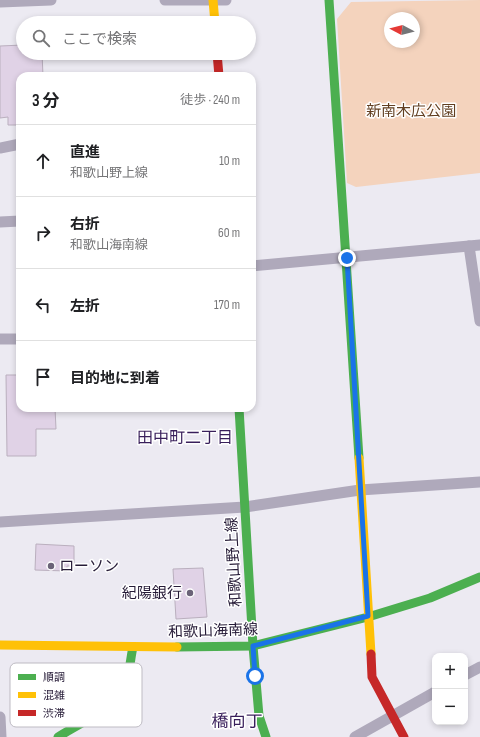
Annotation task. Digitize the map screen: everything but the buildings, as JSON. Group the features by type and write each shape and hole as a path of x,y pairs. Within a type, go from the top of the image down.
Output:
{"street":[{"path":"0,2 51,0"},
{"path":"165,0 226,0"},
{"path":"213,0 214,16"},
{"path":"329,0 347,258 372,677 404,737"},
{"path":"218,60 219,72"},
{"path":"0,148 16,145"},
{"path":"0,222 16,221"},
{"path":"256,266 474,245 480,321"},
{"path":"0,339 16,338"},
{"name":"和歌山野上線","path":"239,412 253,646 259,716 266,737"},
{"path":"0,522 245,507 360,490 480,482"},
{"name":"和歌山海南線","path":"0,645 133,647 253,646 430,598 480,577"},
{"path":"129,663 133,647"},
{"path":"468,674 480,667"},
{"path":"355,737 432,694"},
{"path":"0,717 1,737"},
{"path":"58,737 73,727"}],"green space":[{"name":"新南木広公園","path":"480,0 480,173 356,187 347,183 337,19 351,2"}],"traffic: fast":[{"path":"329,0 359,458"},
{"path":"239,412 253,646 259,716 266,737"},
{"path":"177,647 253,646 368,617 430,598 480,577"},
{"path":"130,663 133,647"},
{"path":"58,737 74,727"}],"traffic: slow":[{"path":"213,0 214,16"},
{"path":"359,458 371,654"},
{"path":"0,645 177,647"}],"traffic: jam":[{"path":"218,60 219,72"},
{"path":"371,654 372,677 404,737"}],"place":[{"name":"ローソン","path":"51,566"},
{"name":"紀陽銀行","path":"190,593"}],"district":[{"name":"田中町二丁目","path":"185,438"},
{"name":"橋向丁","path":"237,722"}],"route":[{"path":"255,676 253,646 368,616 347,258"}]}
